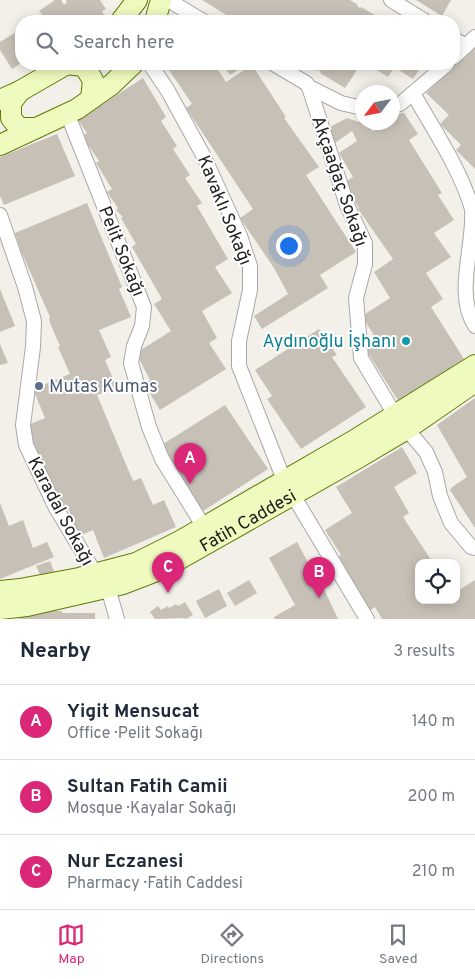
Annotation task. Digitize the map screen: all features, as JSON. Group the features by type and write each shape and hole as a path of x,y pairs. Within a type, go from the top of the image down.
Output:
{"main road":[{"path":"126,15 137,0"},
{"path":"157,15 161,0"},
{"path":"0,100 20,91 56,70"},
{"path":"87,70 93,80 91,99"},
{"path":"0,145 67,114 111,85 127,70"},
{"path":"20,91 10,103 11,118 19,128 36,128"},
{"name":"Fatih Caddesi","path":"401,422 475,365"},
{"name":"Fatih Caddesi","path":"0,591 102,581 123,584 162,569 289,487 401,422 475,382"},
{"name":"Fatih Caddesi","path":"10,612 102,581 204,527 289,487"}],"street":[{"path":"168,0 193,15"},
{"path":"391,0 415,15"},
{"name":"Kavaklı Sokağı","path":"154,70 204,154 240,236 250,266 250,290 239,341 239,366 289,487 367,619"},
{"path":"284,70 306,83 309,87 341,103 355,106"},
{"path":"400,104 440,70"},
{"name":"Akçaağaç Sokağı","path":"309,87 347,205 365,243 365,264 356,298 361,358 401,422 426,452 435,472 440,496 451,523 471,547 475,548"},
{"path":"413,93 458,174 472,210 475,237 467,297 472,321 475,326"},
{"name":"Pelit Sokağı","path":"67,114 144,307 142,326 134,346 132,363 149,427 162,459 204,527"},
{"name":"Karadal Sokağı","path":"0,215 25,287 34,321 33,347 23,425 26,445 56,508 102,581 117,619"}],"building":[{"path":"55,0 61,0 64,5 67,2 66,0 100,0 106,9 102,11 104,15 41,15 42,14 39,11"},
{"path":"202,0 350,0 360,8 375,15 226,15"},
{"path":"416,0 451,0 443,15"},
{"path":"15,33 15,67 12,69 0,50 0,42"},
{"path":"475,46 475,169 456,150 461,145 440,124 449,115 426,93 449,70 460,70 460,59"},
{"path":"169,70 218,70 226,82 244,70 255,70 286,117 284,118 319,167 306,175 356,252 320,275 328,288 262,329 254,316 288,294 274,268 240,218 253,209 186,108 192,104"},
{"path":"226,70 238,70 230,75"},
{"path":"318,70 357,70 345,88"},
{"path":"377,70 392,70 388,77"},
{"path":"399,70 419,70 413,79"},
{"path":"143,78 166,117 161,121 177,146 173,149 190,175 185,178 202,203 197,206 228,259 215,267 232,293 202,311 217,338 209,343 226,369 160,410 144,384 150,380 136,353 171,331 154,304 162,299 132,247 136,244 121,218 123,217 116,210 118,208 107,192 112,189 96,163 99,161 82,136 87,133 78,120"},
{"path":"404,113 418,134 409,140 442,193 438,195 454,220 434,233 451,257 426,273 443,299 431,307 464,359 399,402 366,350 378,342 362,316 390,298 374,272 393,259 358,209 343,183 353,177 339,153 357,141 352,131 335,143 326,129 347,118 355,121 355,130 400,130 400,114"},
{"path":"57,134 75,176 4,205 0,196 0,157"},
{"path":"87,203 122,287 119,289 131,317 99,330 111,357 105,360 117,388 97,395 133,481 141,478 153,505 164,500 176,527 104,558 93,530 79,536 68,508 59,512 26,426 45,418 33,389 70,374 58,347 60,346 50,323 50,317 15,233"},
{"path":"0,289 15,326 0,332"},
{"path":"319,329 337,355 332,357 366,407 301,449 267,399 272,396 255,370"},
{"path":"0,344 8,363 0,365"},
{"path":"475,398 475,528 450,490 467,477 437,425"},
{"path":"225,405 268,469 200,513 160,446"},
{"path":"402,447 417,473 394,487 409,513 403,517 430,559 415,559 415,604 460,604 460,589 475,580 475,619 382,619 375,607 369,611 334,560 341,555 325,530 352,513 336,487"},
{"path":"0,503 9,526 23,520 33,548 47,542 54,557 0,579"},
{"path":"297,542 324,589 338,619 275,619 274,617 295,605 269,558"},
{"path":"50,561 55,574 42,579 36,566"},
{"path":"249,580 257,593 235,606 227,593"},
{"path":"219,589 227,606 205,618 196,601"},
{"path":"185,602 193,615 186,619 155,619 150,612 158,606 161,610 176,604 178,606"},
{"path":"23,610 95,613 95,619 19,619 19,613"}],"place":[{"name":"Aydınoğlu İşhanı","path":"406,341"},
{"name":"Mutas Kumas","path":"39,386"},
{"name":"Yigit Mensucat","path":"190,484"},
{"name":"Nur Eczanesi","path":"168,593"},
{"name":"Sultan Fatih Camii","path":"319,598"}]}
